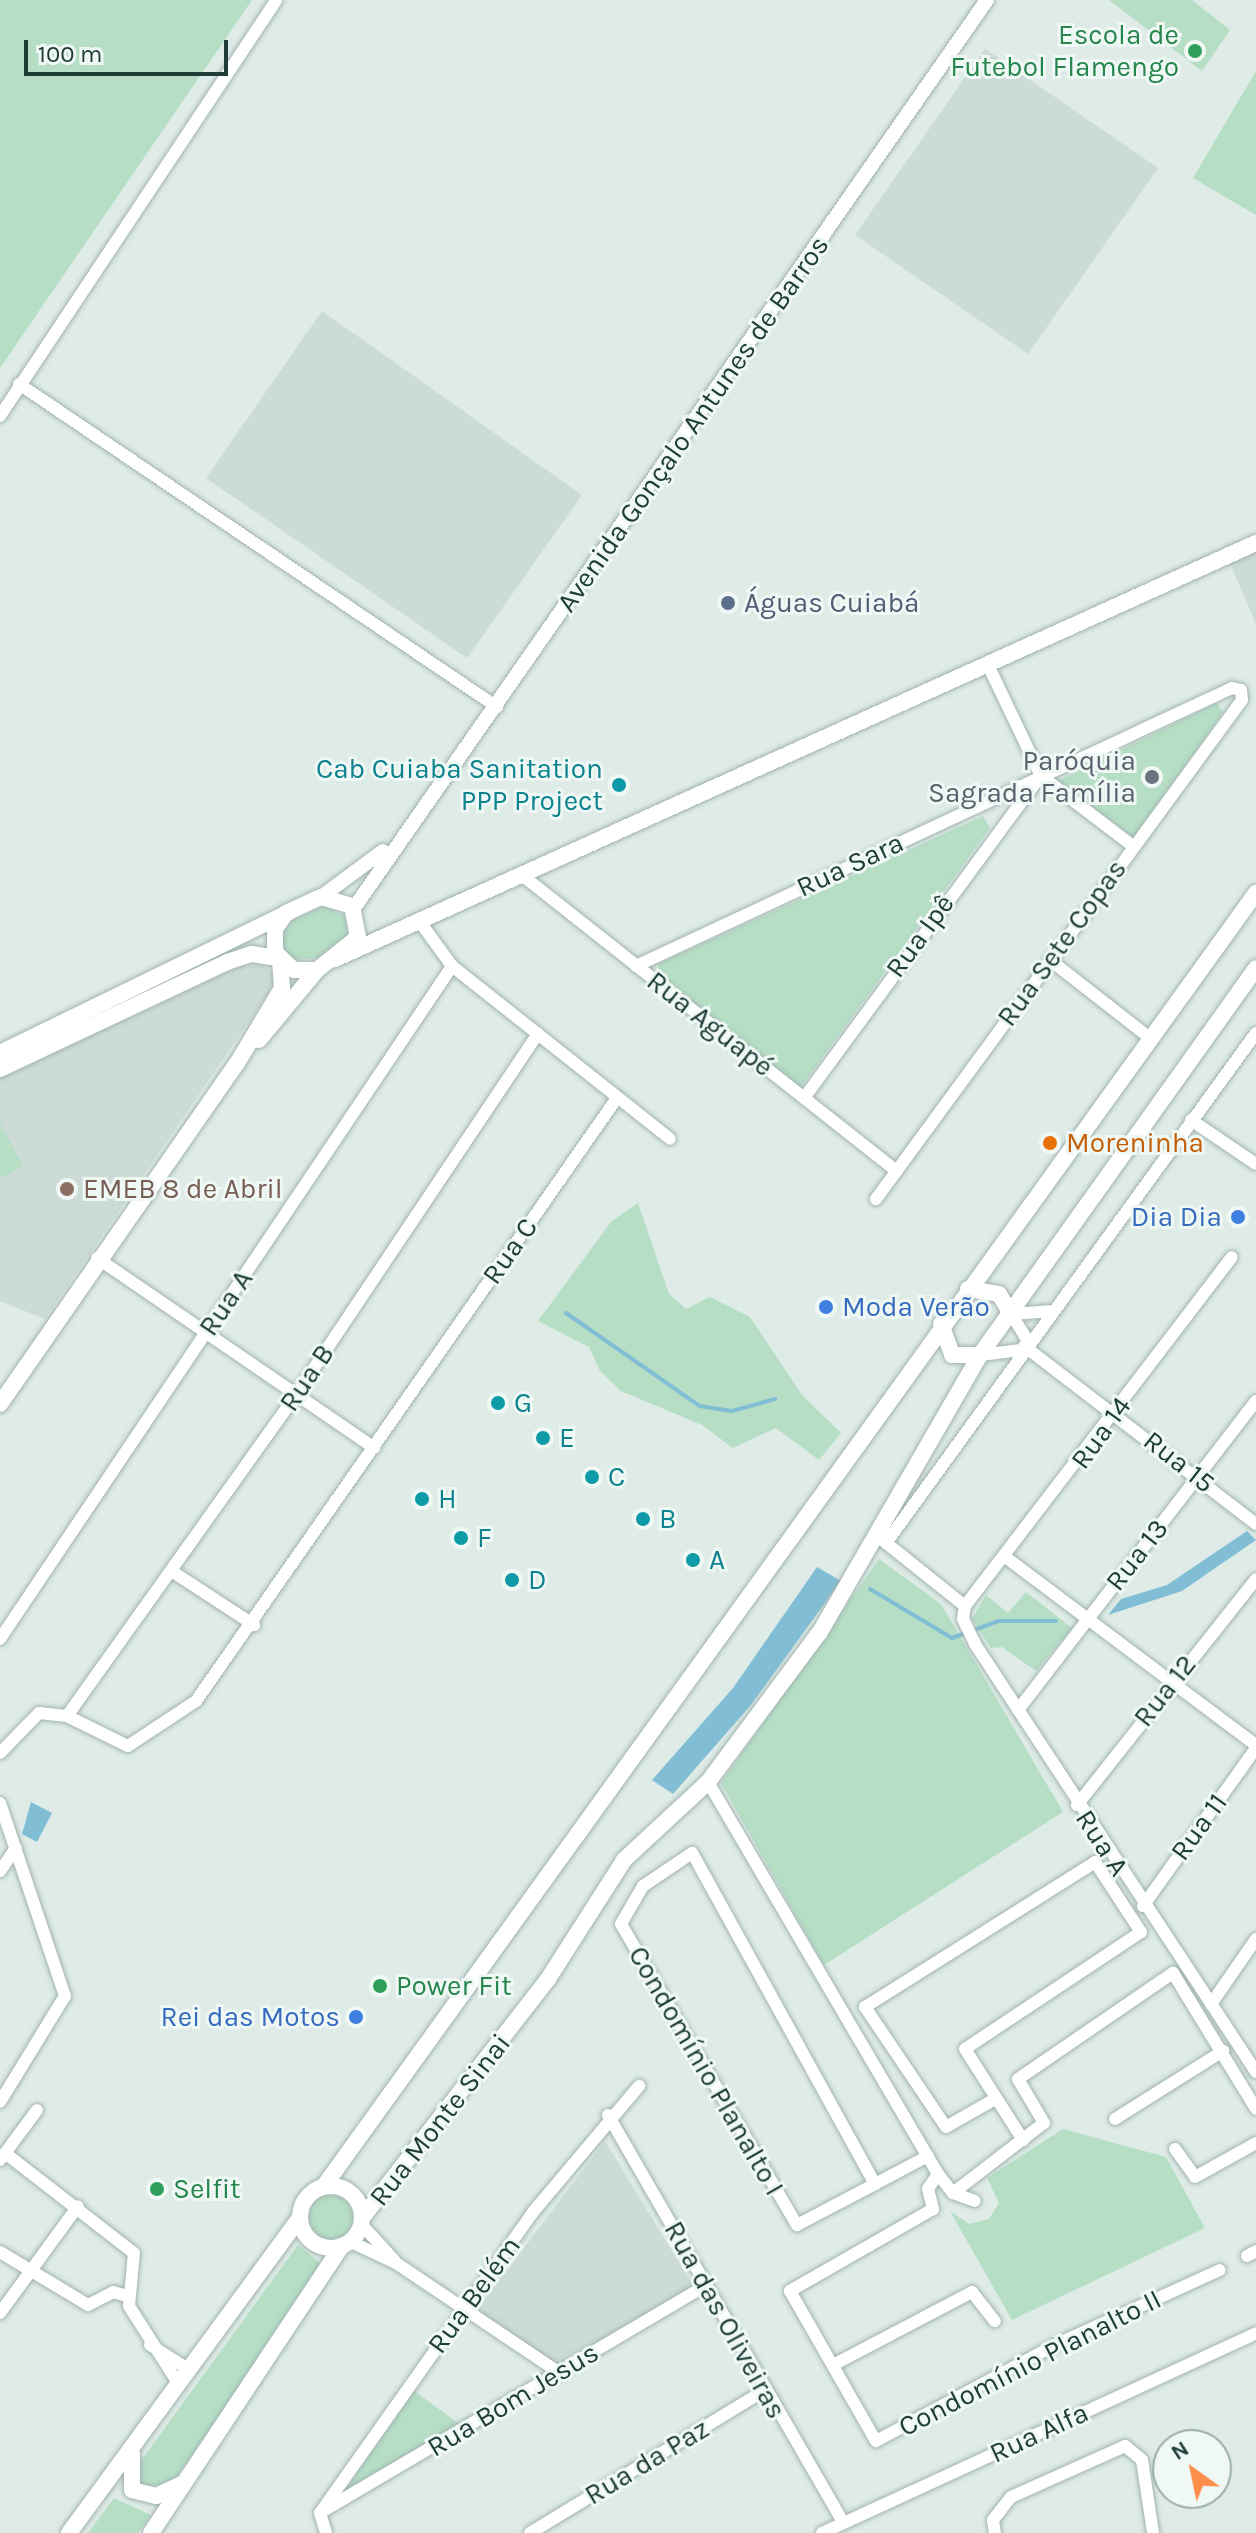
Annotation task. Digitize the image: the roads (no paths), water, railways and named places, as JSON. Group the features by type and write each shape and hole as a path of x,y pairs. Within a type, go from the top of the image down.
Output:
{"main road":[{"path":"335,959 1256,543"},
{"path":"69,2533 300,2217 309,2194 324,2186 941,1324 1256,893"},
{"path":"0,1053 321,897 357,915 415,924"},
{"path":"236,1065 282,988 274,932 289,912"},
{"path":"0,1404 97,1258 236,1065 317,970 356,943 357,915"},
{"path":"0,1069 227,962 252,954 279,959 297,971 317,970"},
{"path":"941,1324 952,1355 980,1355 1256,968"},
{"path":"968,1289 999,1294 1011,1314"},
{"name":"Rua Monte Sinai","path":"361,2221 548,1979 624,1860 708,1782 820,1632 881,1539 980,1355"},
{"path":"151,2533 361,2221 350,2192 324,2186"},
{"path":"300,2217 313,2243 346,2243"},
{"path":"136,2441 127,2473 132,2490 156,2496 185,2482"}],"street":[{"path":"0,416 276,0"},
{"name":"Avenida Gonçalo Antunes de Barros","path":"357,915 393,843 497,707 987,0"},
{"path":"19,384 497,707"},
{"path":"988,665 1041,776 1133,846"},
{"name":"Rua Sara","path":"636,966 1041,776 1240,689"},
{"name":"Rua Sete Copas","path":"876,1199 1242,700 1240,689"},
{"name":"Rua Ipê","path":"804,1098 1041,776"},
{"name":"Avenida Gonçalo Antunes de Barros","path":"321,897 393,843"},
{"name":"Rua Aguapé","path":"523,876 897,1171"},
{"path":"415,924 452,966 670,1139"},
{"path":"1050,960 1150,1038"},
{"name":"Rua A","path":"0,1639 452,966"},
{"path":"965,1606 881,1539 1256,1033"},
{"name":"Rua B","path":"67,1716 173,1572 296,1395 538,1034"},
{"name":"Rua C","path":"67,1716 128,1746 155,1734 196,1701 254,1625 617,1098"},
{"path":"1191,1120 1256,1164"},
{"name":"Rua 14","path":"965,1606 1008,1559 1232,1257"},
{"path":"97,1258 374,1448"},
{"path":"1011,1314 1050,1311"},
{"name":"Rua 15","path":"1011,1314 1024,1346 1116,1412 1256,1524"},
{"path":"980,1355 1024,1346"},
{"name":"Rua 13","path":"1018,1710 1256,1401"},
{"path":"1008,1559 1087,1622 1256,1746"},
{"path":"173,1572 254,1625"},
{"name":"Rua 12","path":"1077,1805 1169,1683 1256,1579"},
{"name":"Rua A","path":"965,1606 963,1619 975,1644 1143,1906 1256,2072"},
{"path":"0,1753 29,1717 67,1716"},
{"name":"Rua 11","path":"1143,1906 1256,1746"},
{"path":"708,1782 938,2174 953,2193 975,2201"},
{"path":"0,1803 65,1996 0,2102"},
{"path":"0,1871 16,1848"},
{"name":"Condomínio Planalto I","path":"875,2184 692,1853 643,1886 621,1924 797,2225 875,2184 928,2156"},
{"path":"995,2099 946,2127 865,2007 1095,1862 1141,1932 965,2049 1023,2140"},
{"path":"1211,2004 1256,1939"},
{"path":"953,2193 1044,2123 1018,2079 1173,1973 1256,2109"},
{"path":"1115,2119 1223,2051"},
{"name":"Rua Belém","path":"320,2513 464,2309 608,2115 639,2086"},
{"path":"37,2110 2,2156 78,2206 134,2253 127,2296 146,2343 183,2376"},
{"name":"Rua das Oliveiras","path":"608,2115 764,2391 844,2523"},
{"path":"1175,2149 1195,2177 1256,2143"},
{"name":"Condomínio Planalto II","path":"938,2174 928,2189 933,2209 790,2291 876,2441 1053,2346 1220,2270"},
{"path":"0,2313 78,2206"},
{"path":"361,2221 396,2263"},
{"path":"346,2243 396,2263 560,2373"},
{"path":"0,2252 28,2274 88,2305 113,2292 127,2296"},
{"name":"Rua Bom Jesus","path":"320,2513 705,2286"},
{"name":"Condomínio Planalto II","path":"833,2365 972,2292 995,2321"},
{"name":"Rua Alfa","path":"822,2533 1256,2333"},
{"name":"Rua da Paz","path":"530,2533 764,2391"},
{"path":"995,2533 993,2520 1011,2497 1111,2448 1125,2446 1142,2460 1153,2533"},
{"path":"320,2513 326,2533"}],"water":[{"path":"1247,1531 1256,1540 1182,1591 1108,1615 1121,1599 1167,1585"},
{"path":"817,1567 841,1581 751,1705 673,1794 652,1780 733,1688"},
{"path":"31,1802 52,1813 37,1842 22,1834"}],"waterway":[{"path":"566,1313 700,1406 732,1411 775,1399"},
{"path":"870,1589 952,1638 999,1621 1056,1621"}],"place":[{"name":"Escola de Futebol Flamengo","path":"1195,51"},
{"name":"Águas Cuiabá","path":"728,603"},
{"name":"Paróquia Sagrada Família","path":"1152,777"},
{"name":"Cab Cuiaba Sanitation PPP Project","path":"619,785"},
{"name":"Moreninha","path":"1050,1143"},
{"name":"EMEB 8 de Abril","path":"67,1189"},
{"name":"Dia Dia","path":"1238,1217"},
{"name":"Moda Verão","path":"826,1307"},
{"name":"G","path":"498,1403"},
{"name":"E","path":"543,1438"},
{"name":"C","path":"592,1477"},
{"name":"H","path":"422,1499"},
{"name":"B","path":"643,1519"},
{"name":"F","path":"461,1538"},
{"name":"A","path":"693,1560"},
{"name":"D","path":"512,1580"},
{"name":"Power Fit","path":"380,1986"},
{"name":"Rei das Motos","path":"356,2017"},
{"name":"Selfit","path":"157,2189"}]}
